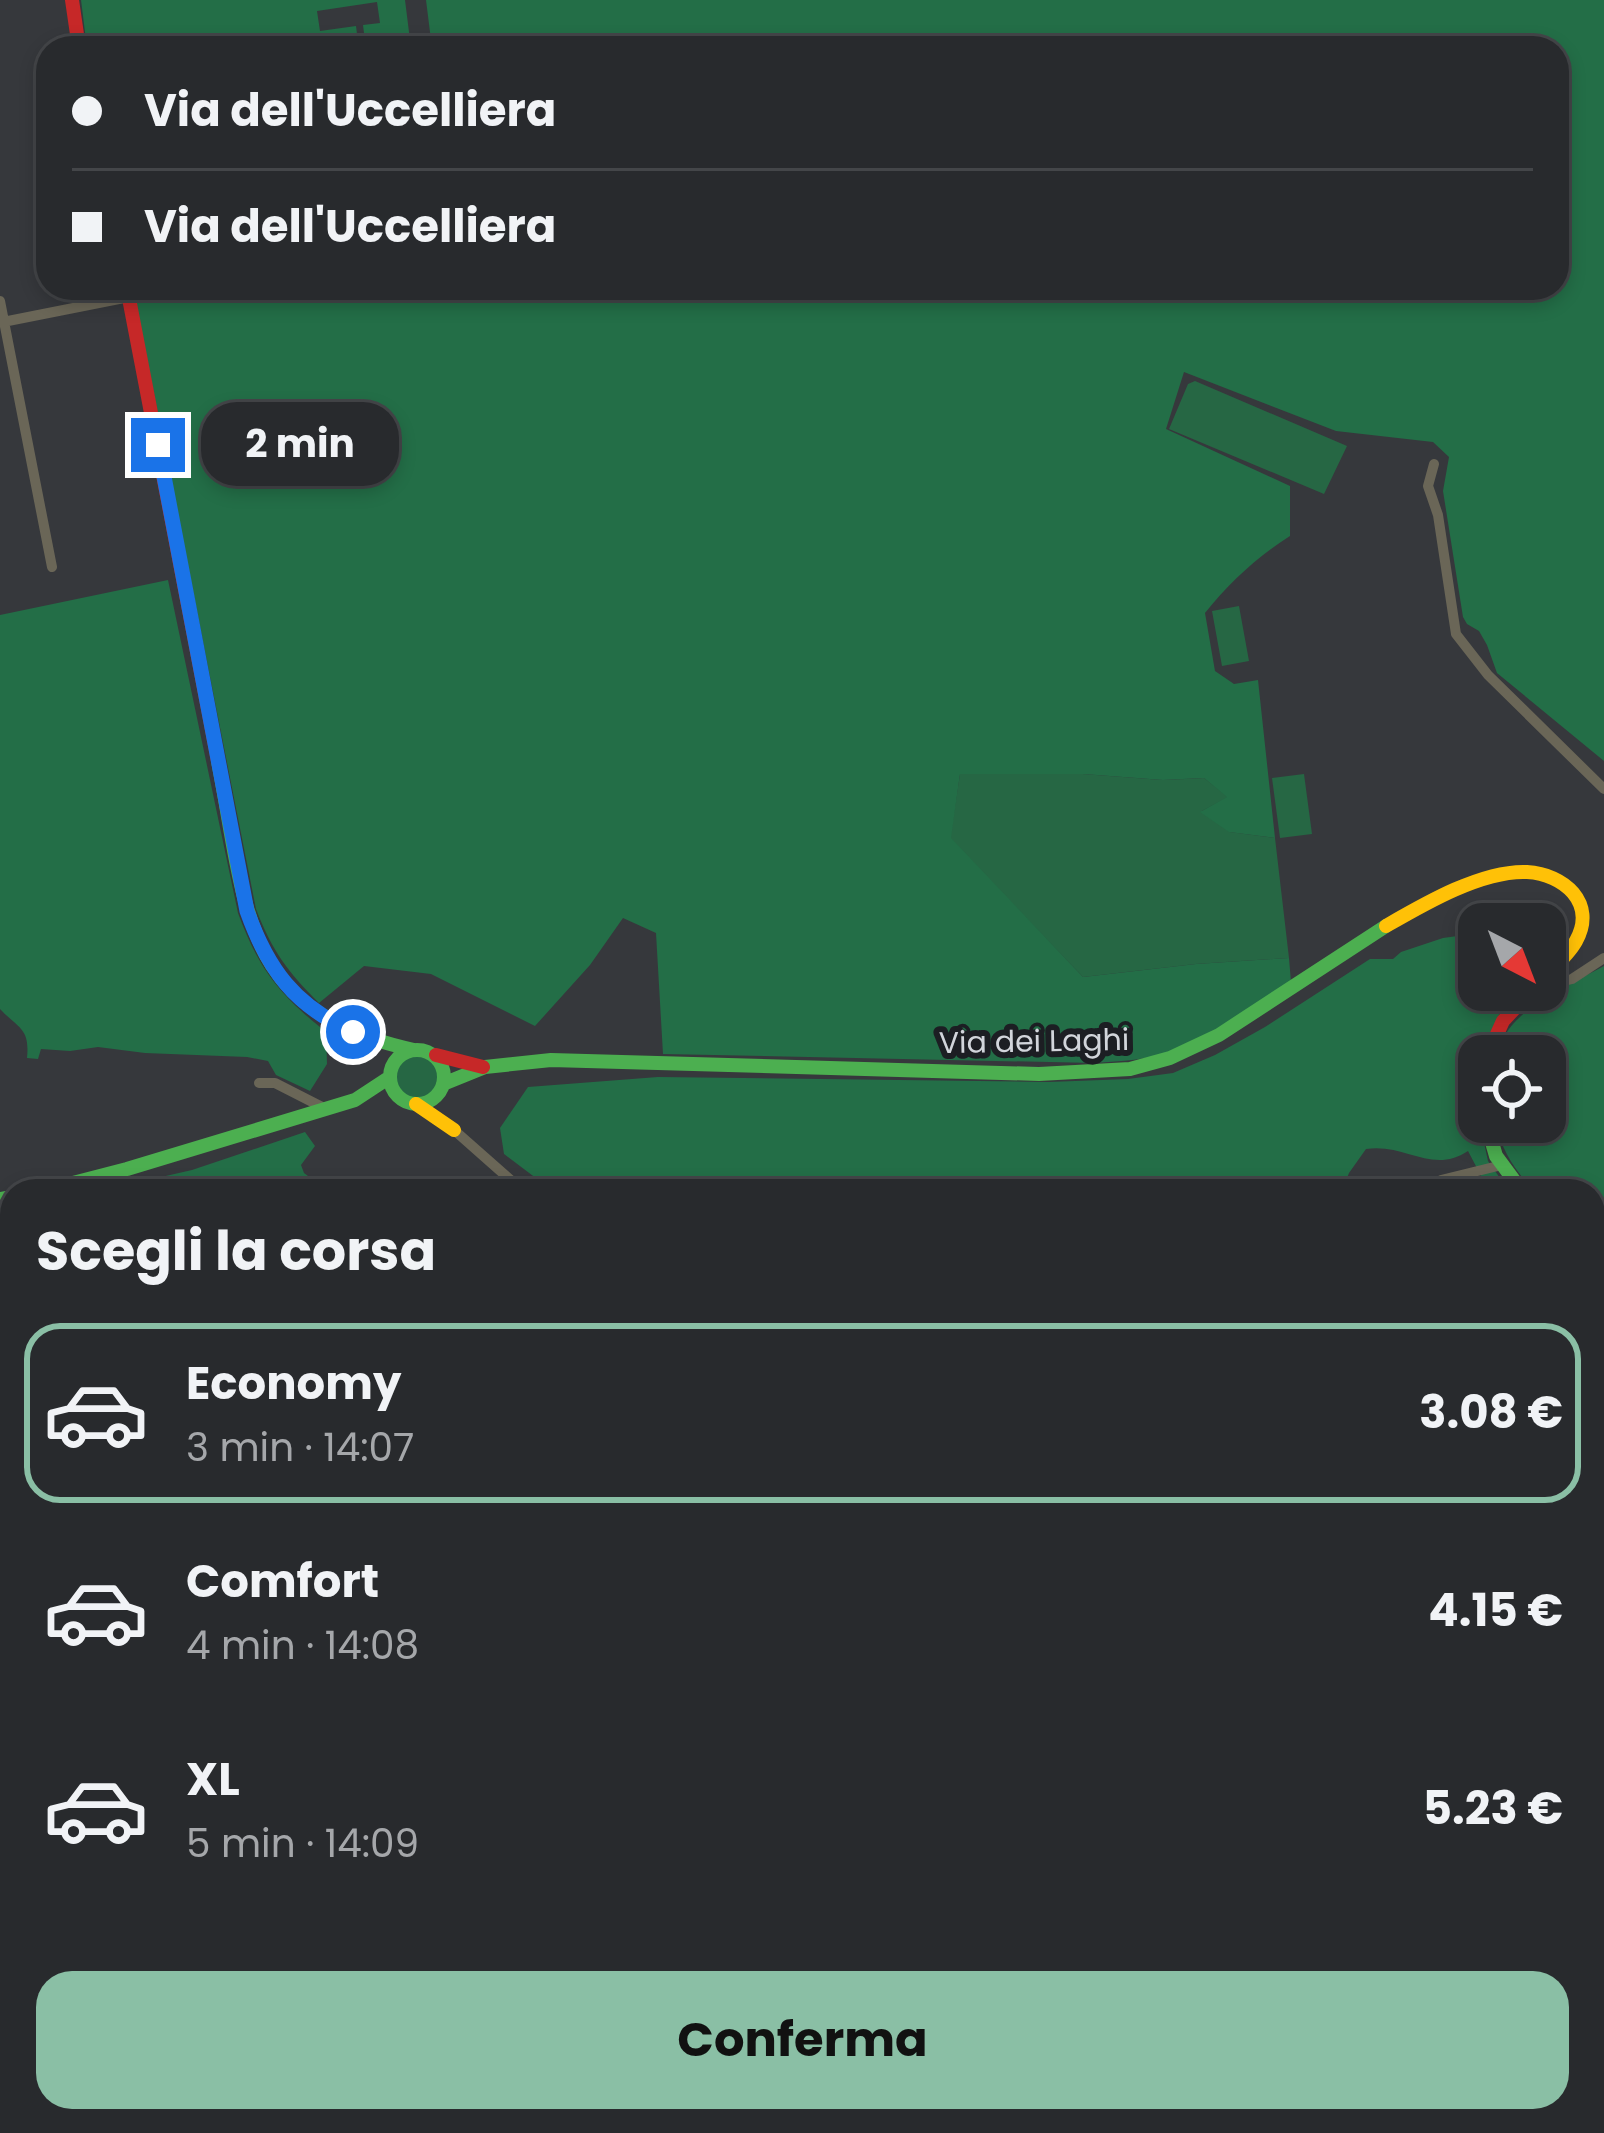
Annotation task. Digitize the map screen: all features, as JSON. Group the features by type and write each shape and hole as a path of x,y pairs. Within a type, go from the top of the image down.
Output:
{"main road":[{"path":"72,0 77,36"},
{"path":"130,300 247,911 260,947 280,977 312,1010 375,1042 432,1054 441,1064 442,1088 454,1130"},
{"name":"Via dei Laghi","path":"432,1054 483,1067 628,1061 1068,1073 1143,1066 1187,1052 1231,1028 1420,905 1472,885 1523,873 1562,880 1575,892 1583,921 1566,952"},
{"path":"1496,1035 1513,1011"},
{"path":"375,1042 394,1091 454,1130"},
{"path":"355,1100 390,1073 400,1056 415,1050"},
{"name":"Via dei Laghi","path":"442,1088 483,1067"},
{"path":"88,1179 355,1100 427,1103 442,1088"},
{"path":"1491,1143 1513,1179"}],"street":[{"path":"2,323 95,300"},
{"path":"0,301 52,567"},
{"path":"1434,464 1428,487 1438,515 1456,634 1488,676 1604,789"},
{"path":"1566,981 1604,958"},
{"path":"259,1083 275,1083 326,1109"},
{"path":"454,1130 509,1179"},
{"path":"1445,1179 1502,1165"}],"green space":[{"path":"81,0 405,0 410,36 364,33 363,25 380,23 377,2 317,11 320,31 356,26 357,34 352,36 86,36"},
{"path":"426,0 1604,0 1604,761 1497,673 1479,631 1463,617 1443,491 1449,457 1433,442 1336,431 1184,372 1166,429 1290,486 1290,536 1244,571 1205,613 1215,671 1234,684 1258,680 1275,838 1229,832 1200,812 1227,797 1204,778 960,774 951,838 1083,977 1289,958 1291,982 1203,1038 1134,1060 663,1054 656,933 623,918 590,965 535,1026 431,974 364,966 319,1003 282,960 256,909 135,300 1569,300 1569,36 430,36"},
{"path":"1195,381 1347,446 1324,494 1169,429 1188,384"},
{"path":"168,580 238,913 272,980 326,1032 327,1064 310,1091 276,1075 268,1061 247,1057 98,1047 41,1049 38,1059 27,1058 25,1035 0,1009 0,615"},
{"path":"1239,606 1249,661 1222,666 1212,611"},
{"path":"960,774 1204,778 1228,797 1202,811 1230,832 1275,838 1289,958 1083,977 950,839"},
{"path":"1304,774 1312,834 1280,838 1272,778"},
{"path":"1458,936 1458,1011 1502,1011 1489,1035 1458,1035 1458,1143 1484,1143 1488,1161 1501,1179 1483,1179 1468,1151 1442,1160 1380,1148 1366,1149 1347,1179 537,1179 504,1154 500,1128 528,1087 658,1077 1049,1082 1173,1073 1265,1027 1370,959 1393,959 1401,952"},
{"path":"1604,966 1604,1179 1524,1179 1502,1143 1566,1143 1566,1035 1506,1035 1524,1013 1566,1011 1566,986"},
{"path":"417,1054 432,1061 439,1076 432,1091 417,1098 402,1091 395,1076 402,1061"},
{"path":"305,1132 315,1146 301,1165 312,1179 153,1179"}],"traffic: fast":[{"path":"218,761 247,907 262,947 283,981 314,1010 357,1033 414,1050"},
{"path":"443,1084 485,1067 551,1060 1039,1074 1130,1069 1170,1058 1219,1035 1386,926"},
{"path":"417,1050 436,1058 444,1077 436,1096 417,1104 398,1096 390,1077 398,1058 417,1050"},
{"path":"88,1179 355,1100 390,1077"},
{"path":"1492,1143 1513,1179"}],"traffic: slow":[{"path":"1386,926 1473,882 1510,873 1541,874 1564,885 1579,903 1581,927 1566,954"},
{"path":"416,1104 454,1130"}],"traffic: jam":[{"path":"72,0 77,36"},
{"path":"129,300 218,761"},
{"path":"1497,1035 1512,1011"},
{"path":"436,1055 483,1067"}],"route":[{"path":"158,445 247,911 260,947 280,977 312,1010 353,1032"}]}
